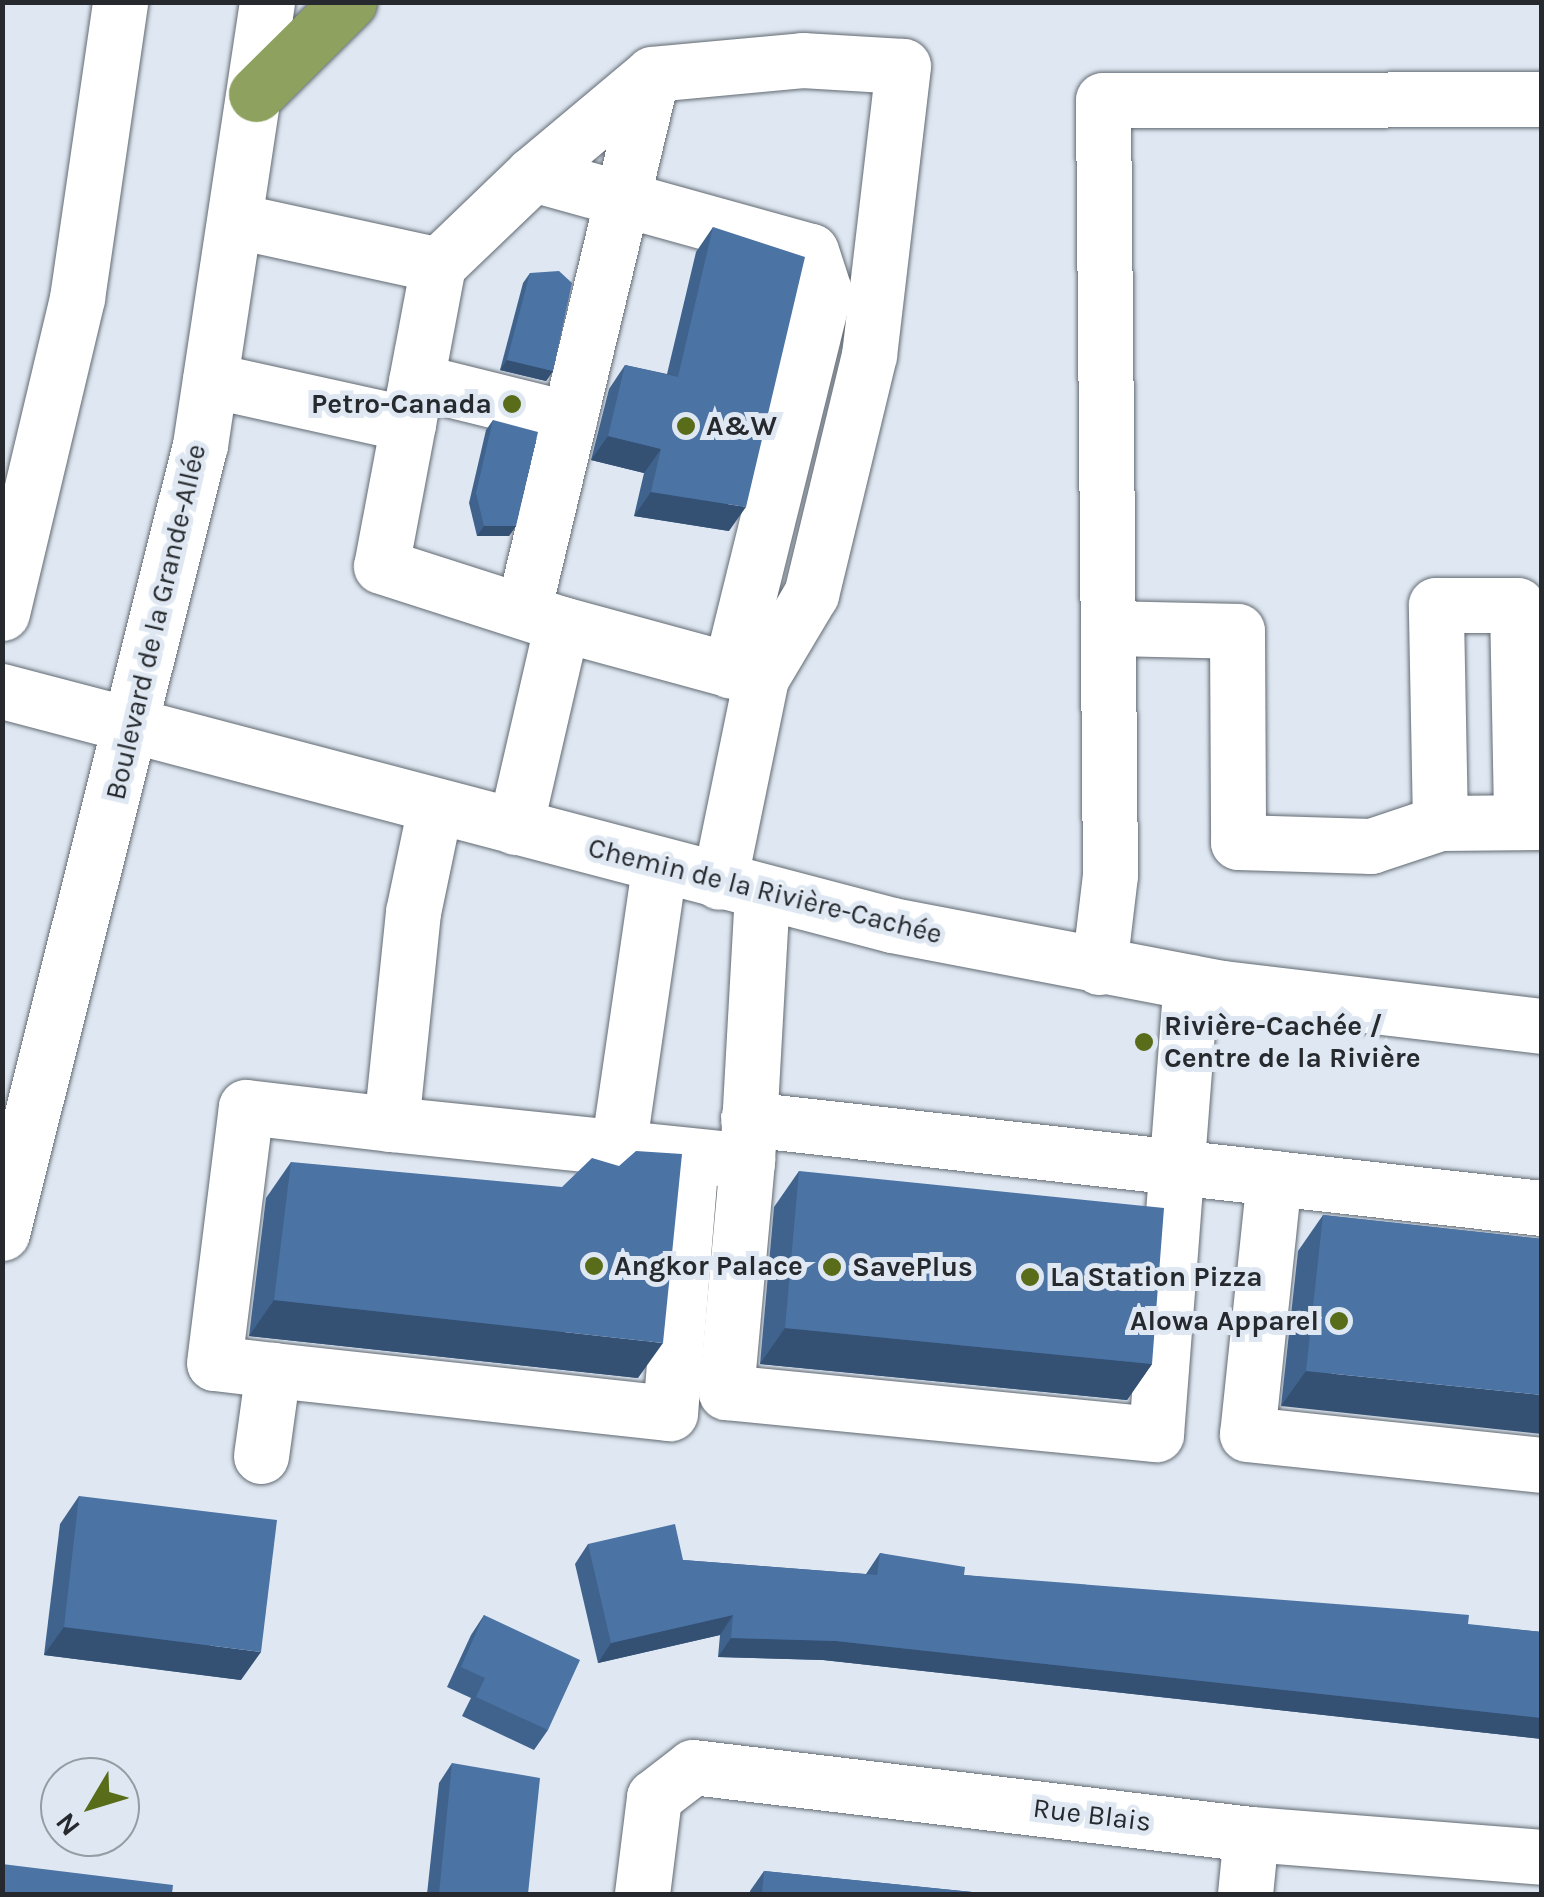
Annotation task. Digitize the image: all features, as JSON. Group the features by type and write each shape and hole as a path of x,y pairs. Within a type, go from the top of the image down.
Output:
{"highway":[{"path":"256,94 349,2"}],"street":[{"path":"2,613 77,298 120,2"},
{"name":"Boulevard de la Grande-Allée","path":"2,1233 133,726 210,380 267,2"},
{"path":"802,60 904,66 869,355 811,594 745,674 542,618 382,566 438,265 532,174 652,74 802,60"},
{"path":"514,827 569,418 652,74"},
{"path":"1099,967 1110,876 1102,100 1542,99"},
{"path":"532,174 797,242 824,274 745,674 740,888 747,1140 726,1392 1156,1434 1182,1168 1191,982"},
{"path":"236,221 438,265"},
{"path":"210,380 569,418"},
{"path":"1108,628 1237,631 1238,842 1372,846 1440,822 1531,822 1517,605 1436,605 1440,822"},
{"name":"Chemin de la Rivière-Cachée","path":"2,691 740,888 1099,967 1542,1026"},
{"path":"391,1124 413,912 436,807"},
{"path":"618,1149 659,867"},
{"path":"692,1158 670,1414 214,1363 246,1107 692,1158 747,1140 1182,1168 1542,1208"},
{"path":"1274,1178 1247,1434 1542,1464"},
{"path":"261,1456 273,1370"},
{"name":"Rue Blais","path":"642,1894 654,1797 693,1767 1251,1834 1542,1856"},
{"path":"1245,1894 1251,1834"}],"building":[{"path":"713,227 805,257 746,507 651,492 661,449 608,436 625,365 678,377"},
{"path":"559,271 572,283 553,371 507,360 530,273"},
{"path":"493,420 538,432 516,526 484,526 476,493"},
{"path":"636,1151 682,1154 663,1343 274,1300 291,1162 562,1187 592,1158 619,1166"},
{"path":"799,1171 1164,1208 1152,1364 785,1328"},
{"path":"1323,1215 1542,1239 1542,1395 1306,1371"},
{"path":"79,1496 277,1520 261,1652 64,1627"},
{"path":"675,1524 683,1560 877,1575 880,1553 965,1567 964,1575 1469,1615 1468,1624 1542,1632 1542,1718 836,1641 731,1638 733,1615 611,1643 588,1544"},
{"path":"484,1615 580,1660 548,1730 476,1697 485,1678 461,1667"},
{"path":"452,1763 540,1778 528,1894 439,1894"},
{"path":"2,1864 173,1885 172,1894 2,1894"},
{"path":"764,1871 992,1894 762,1894"}],"place":[{"name":"Petro-Canada","path":"512,404"},
{"name":"A&W","path":"686,426"},
{"name":"Rivière-Cachée / Centre de la Rivière","path":"1144,1042"},
{"name":"Angkor Palace","path":"594,1266"},
{"name":"SavePlus","path":"832,1267"},
{"name":"La Station Pizza","path":"1030,1277"},
{"name":"Alowa Apparel","path":"1339,1321"}]}
